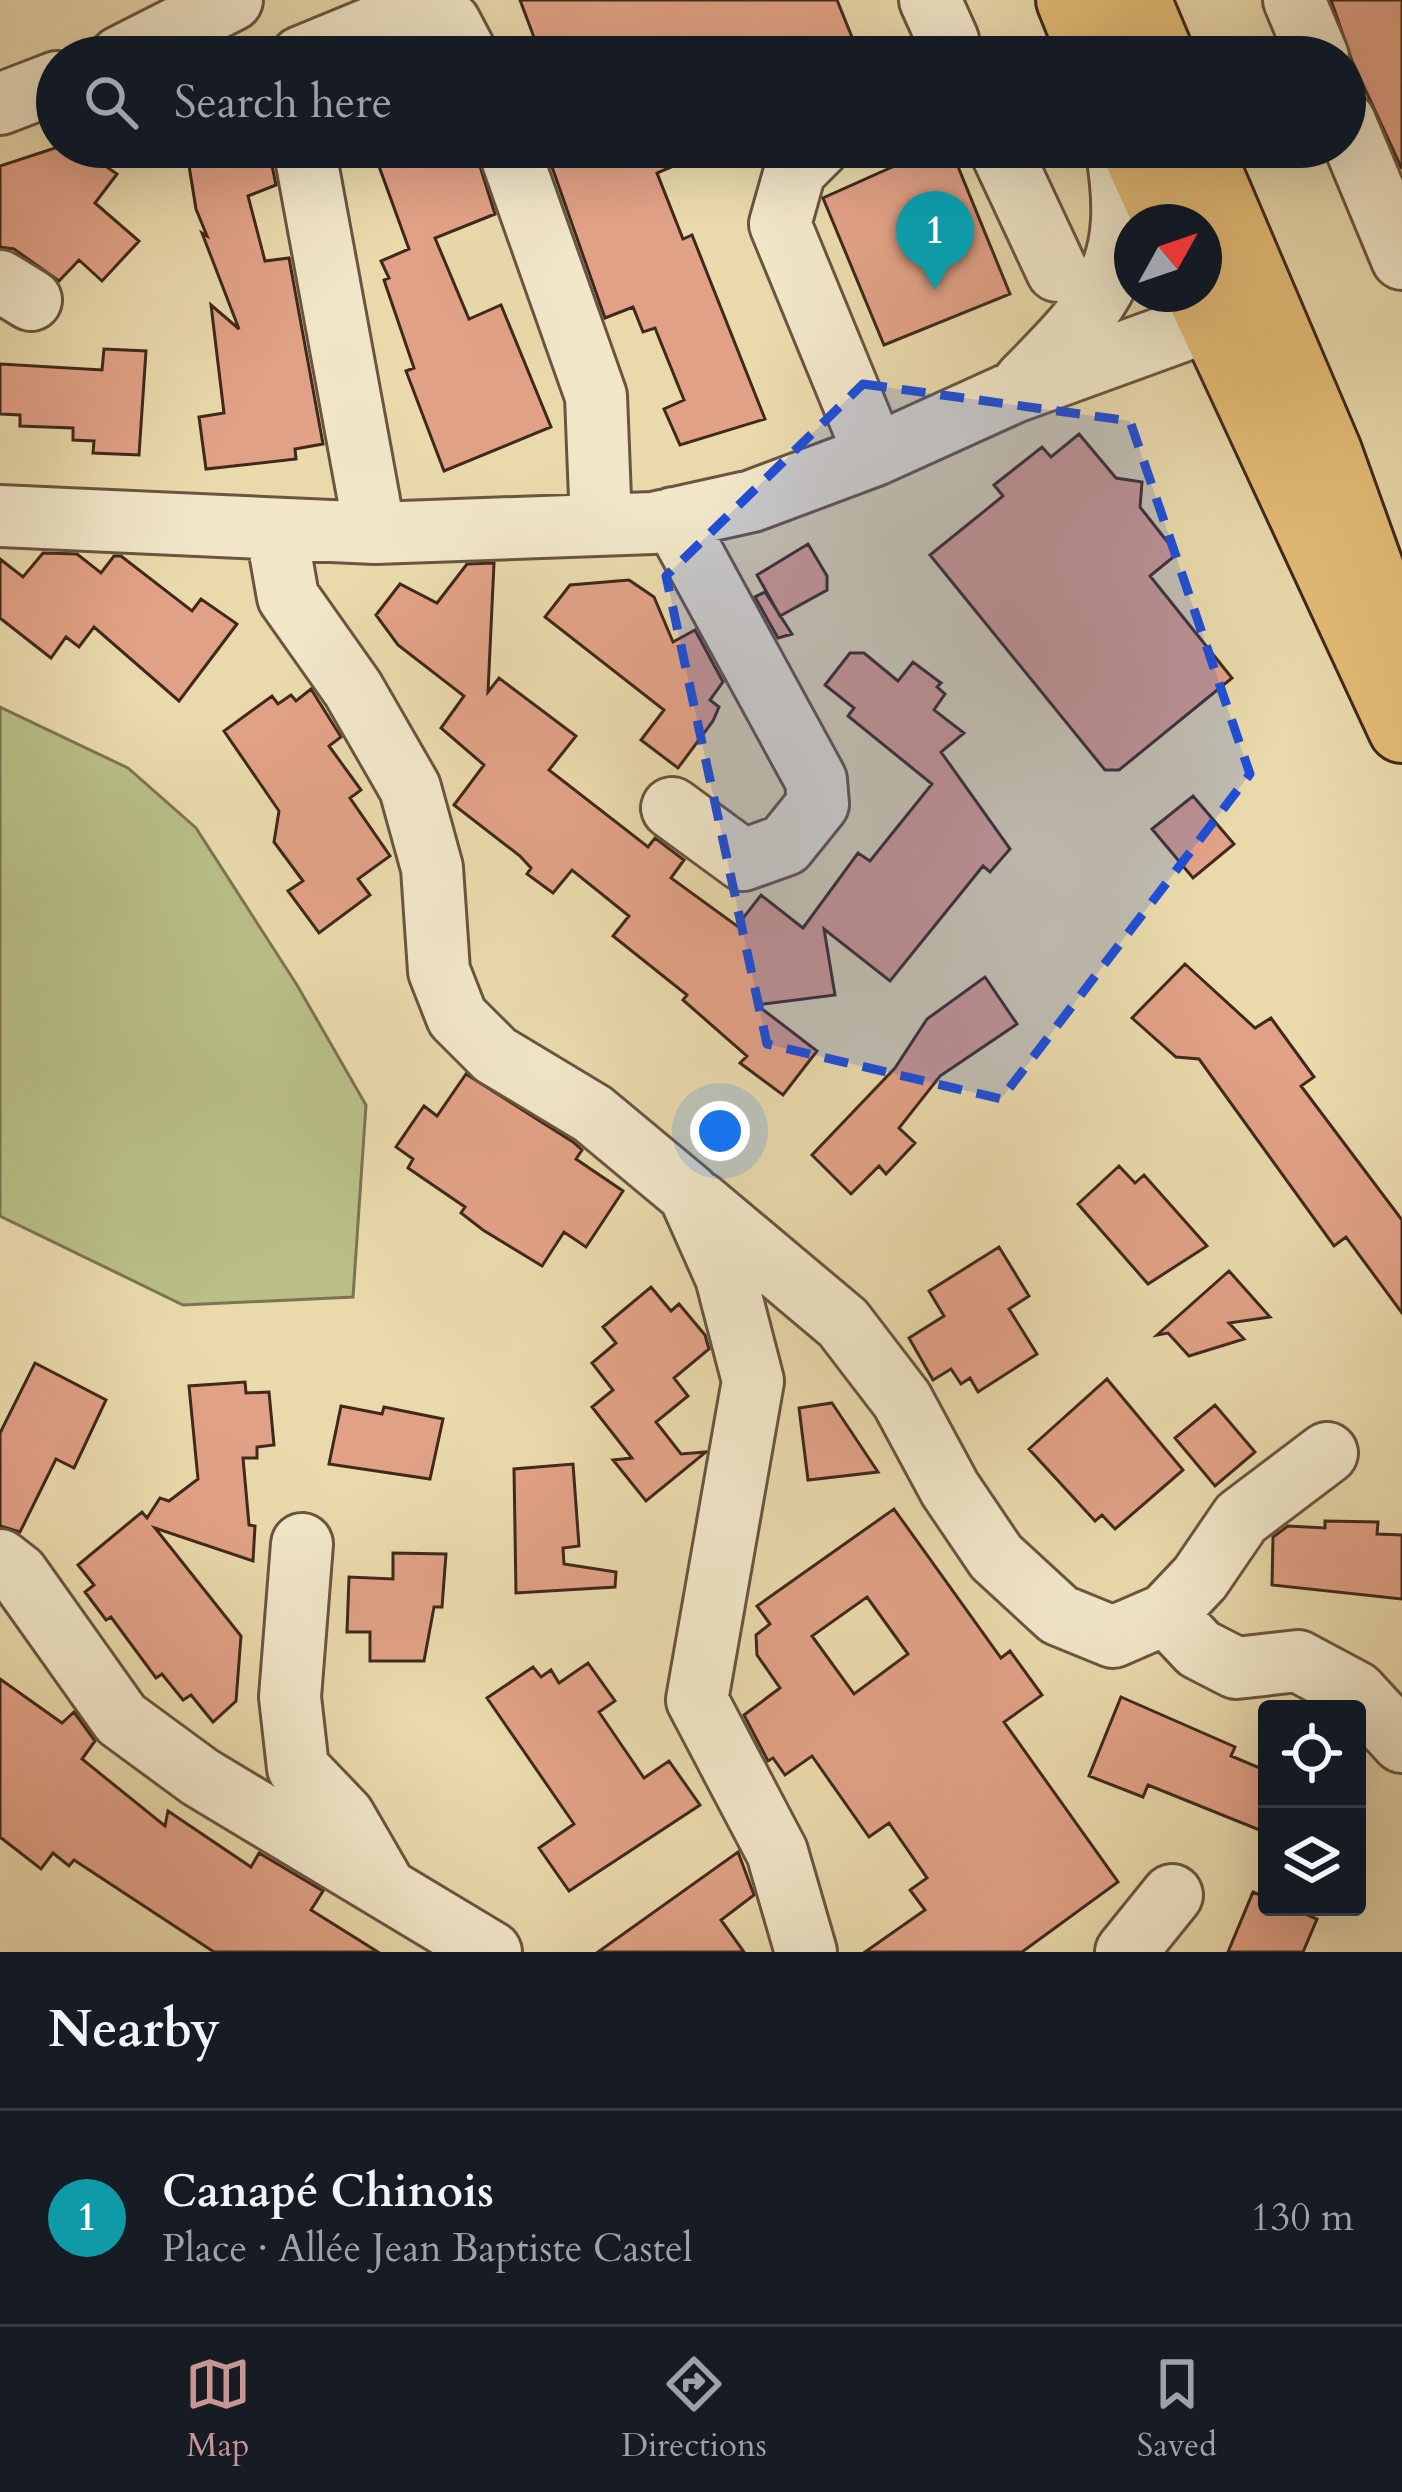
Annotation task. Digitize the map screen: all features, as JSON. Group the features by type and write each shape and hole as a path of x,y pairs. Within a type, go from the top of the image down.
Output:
{"main road":[{"path":"1070,0 1085,36"},
{"path":"1137,0 1152,36"},
{"path":"1144,168 1160,204"},
{"path":"1201,168 1206,204"},
{"path":"1222,297 1328,452 1402,658"},
{"path":"1222,302 1402,729"}],"street":[{"path":"161,36 232,0"},
{"path":"250,0 270,36"},
{"path":"1157,0 1173,36"},
{"path":"1294,0 1309,36"},
{"path":"352,36 408,13 450,23 457,36"},
{"path":"0,104 36,90"},
{"path":"308,168 375,533"},
{"path":"515,168 596,395 601,524"},
{"path":"799,168 780,224 875,454"},
{"path":"1009,168 1057,271"},
{"path":"1014,392 1075,331 1103,292 1123,240 1126,204 1120,168"},
{"path":"1233,168 1346,419 1402,592"},
{"path":"1364,168 1402,259"},
{"path":"1075,331 1114,312"},
{"path":"0,516 375,533 673,518 752,501 875,454 1014,392 1173,312"},
{"path":"671,808 743,860 785,844 818,804 816,781 673,518"},
{"path":"276,529 288,597 353,689 410,788 432,868 439,971 457,1017 495,1055 593,1114 843,1323 902,1400 950,1489 996,1557 1059,1615 1113,1637 1166,1614 1200,1578 1241,1518 1328,1453"},
{"path":"689,1194 726,1277 753,1381 697,1700 776,1852 806,1952"},
{"path":"302,1544 290,1697 298,1768 344,1816 386,1888"},
{"path":"0,1560 18,1574 121,1719 200,1777 491,1952"},
{"path":"1166,1614 1199,1649 1236,1668 1298,1661 1356,1692 1402,1742"},
{"path":"1126,1952 1172,1895"}],"highlighted area":[{"path":"863,384 1130,421 1250,774 1001,1099 767,1044 666,576"}],"green space":[{"path":"0,707 128,768 196,828 297,985 366,1105 353,1297 183,1305 0,1216"}],"building":[{"path":"520,0 837,0 852,36 534,36"},
{"path":"1331,0 1402,0 1402,169 1366,91 1366,36 1343,36"},
{"path":"36,154 36,168 108,168 117,174 95,203 139,241 102,281 79,260 59,281 14,249 0,247 0,166"},
{"path":"189,168 272,168 276,185 248,196 265,261 289,258 323,444 295,449 296,459 206,469 199,417 224,413 211,305 239,329 196,209"},
{"path":"380,168 481,168 495,214 435,238 469,319 501,305 551,427 444,471 406,371 414,368 381,261 409,249"},
{"path":"552,168 669,168 657,173 683,239 692,235 765,419 680,445 664,409 684,400 655,328 643,332 633,307 605,318"},
{"path":"890,168 959,168 1010,294 884,345 823,198"},
{"path":"104,349 146,351 139,455 93,453 94,441 73,440 73,428 20,426 20,415 0,414 0,364 102,370"},
{"path":"1079,434 1116,478 1142,482 1140,507 1177,554 1150,576 1232,678 1119,770 1105,770 930,555 1003,496 994,485 1042,447 1051,457"},
{"path":"808,544 827,576 827,590 780,616 757,575"},
{"path":"43,553 77,554 101,573 114,556 121,556 192,611 201,599 237,624 179,701 94,627 79,647 66,637 51,658 0,618 0,559 23,577"},
{"path":"494,563 488,692 499,678 576,736 549,770 648,847 655,838 684,860 671,878 737,926 761,895 803,928 858,853 870,861 932,784 848,716 854,708 825,685 850,653 864,653 898,681 913,662 941,683 937,687 945,694 934,710 964,733 941,752 1010,849 990,872 983,866 890,981 824,929 835,995 757,1005 817,1051 783,1095 740,1063 747,1056 683,1000 687,995 613,936 629,916 572,870 553,893 527,874 531,868 520,856 454,805 484,765 441,728 464,696 398,645 376,615 400,584 437,603 467,564"},
{"path":"629,580 654,597 673,642 695,630 723,682 710,700 719,707 713,721 678,768 641,740 664,710 545,617 570,585"},
{"path":"765,592 792,634 778,638 755,597"},
{"path":"311,689 341,737 329,746 361,790 350,798 390,856 358,879 370,895 319,933 288,891 303,881 274,842 279,811 224,731 272,696 278,704 291,695 296,701"},
{"path":"1193,796 1234,844 1193,878 1152,829"},
{"path":"1185,964 1255,1028 1271,1018 1314,1077 1301,1086 1402,1220 1402,1313 1346,1237 1334,1246 1199,1059 1176,1057 1132,1018"},
{"path":"985,977 1017,1024 940,1076 899,1128 915,1143 886,1174 879,1166 851,1194 812,1155 895,1068 927,1019"},
{"path":"466,1074 573,1142 582,1150 576,1159 623,1191 586,1247 564,1232 542,1266 483,1230 461,1213 465,1207 408,1168 413,1159 396,1147 424,1106 437,1116"},
{"path":"1119,1166 1135,1183 1144,1175 1207,1246 1148,1284 1078,1204"},
{"path":"999,1247 1029,1296 1009,1309 1037,1354 978,1392 970,1378 961,1384 951,1369 933,1380 909,1338 944,1316 929,1291"},
{"path":"1229,1271 1270,1317 1229,1323 1244,1339 1189,1356 1168,1333 1157,1335"},
{"path":"651,1287 671,1311 679,1304 705,1335 709,1349 674,1378 688,1396 656,1422 681,1454 706,1452 646,1501 613,1460 632,1458 592,1407 613,1390 592,1363 616,1343 603,1327"},
{"path":"35,1363 106,1400 74,1468 56,1459 20,1532 0,1526 0,1433"},
{"path":"1107,1379 1183,1470 1115,1529 1102,1515 1095,1521 1029,1449"},
{"path":"245,1382 246,1393 269,1392 274,1445 257,1447 257,1458 243,1458 249,1525 255,1526 253,1561 155,1528 241,1636 236,1701 213,1722 191,1695 183,1700 162,1674 156,1678 111,1617 106,1620 85,1592 94,1585 78,1565 142,1512 147,1518 160,1498 169,1501 198,1479 189,1386"},
{"path":"832,1403 878,1472 808,1480 799,1408"},
{"path":"1215,1405 1255,1452 1215,1486 1175,1438"},
{"path":"341,1406 382,1414 384,1407 443,1419 430,1479 329,1464"},
{"path":"573,1464 579,1546 563,1548 564,1564 616,1572 615,1587 516,1593 514,1469"},
{"path":"894,1509 1001,1658 1010,1651 1042,1695 1004,1722 1118,1882 1022,1952 865,1952 925,1910 910,1890 927,1878 889,1823 869,1837 812,1756 785,1775 773,1758 768,1761 744,1715 780,1688 757,1655 756,1635 770,1624 757,1606","holes":["867,1597 908,1654 854,1694 812,1636"]},
{"path":"1325,1521 1378,1522 1377,1534 1402,1535 1402,1599 1272,1585 1273,1537 1288,1526 1325,1528"},
{"path":"393,1553 446,1554 442,1607 434,1607 424,1661 370,1661 370,1632 347,1632 349,1577 393,1579"},
{"path":"588,1663 615,1701 599,1712 644,1778 669,1761 700,1805 569,1891 539,1848 574,1824 487,1698 533,1667 541,1677 551,1670 559,1683"},
{"path":"0,1679 62,1723 74,1712 95,1741 82,1759 165,1826 168,1811 251,1867 259,1853 323,1891 311,1910 378,1952 214,1952 74,1860 69,1866 53,1853 41,1869 0,1837"},
{"path":"1121,1697 1235,1747 1231,1756 1258,1767 1258,1829 1148,1785 1143,1797 1089,1776"},
{"path":"738,1852 754,1895 721,1920 744,1952 598,1952"},
{"path":"1253,1892 1258,1894 1258,1916 1317,1919 1303,1952 1228,1952"}],"place":[{"name":"Canapé Chinois","path":"935,290"}]}
